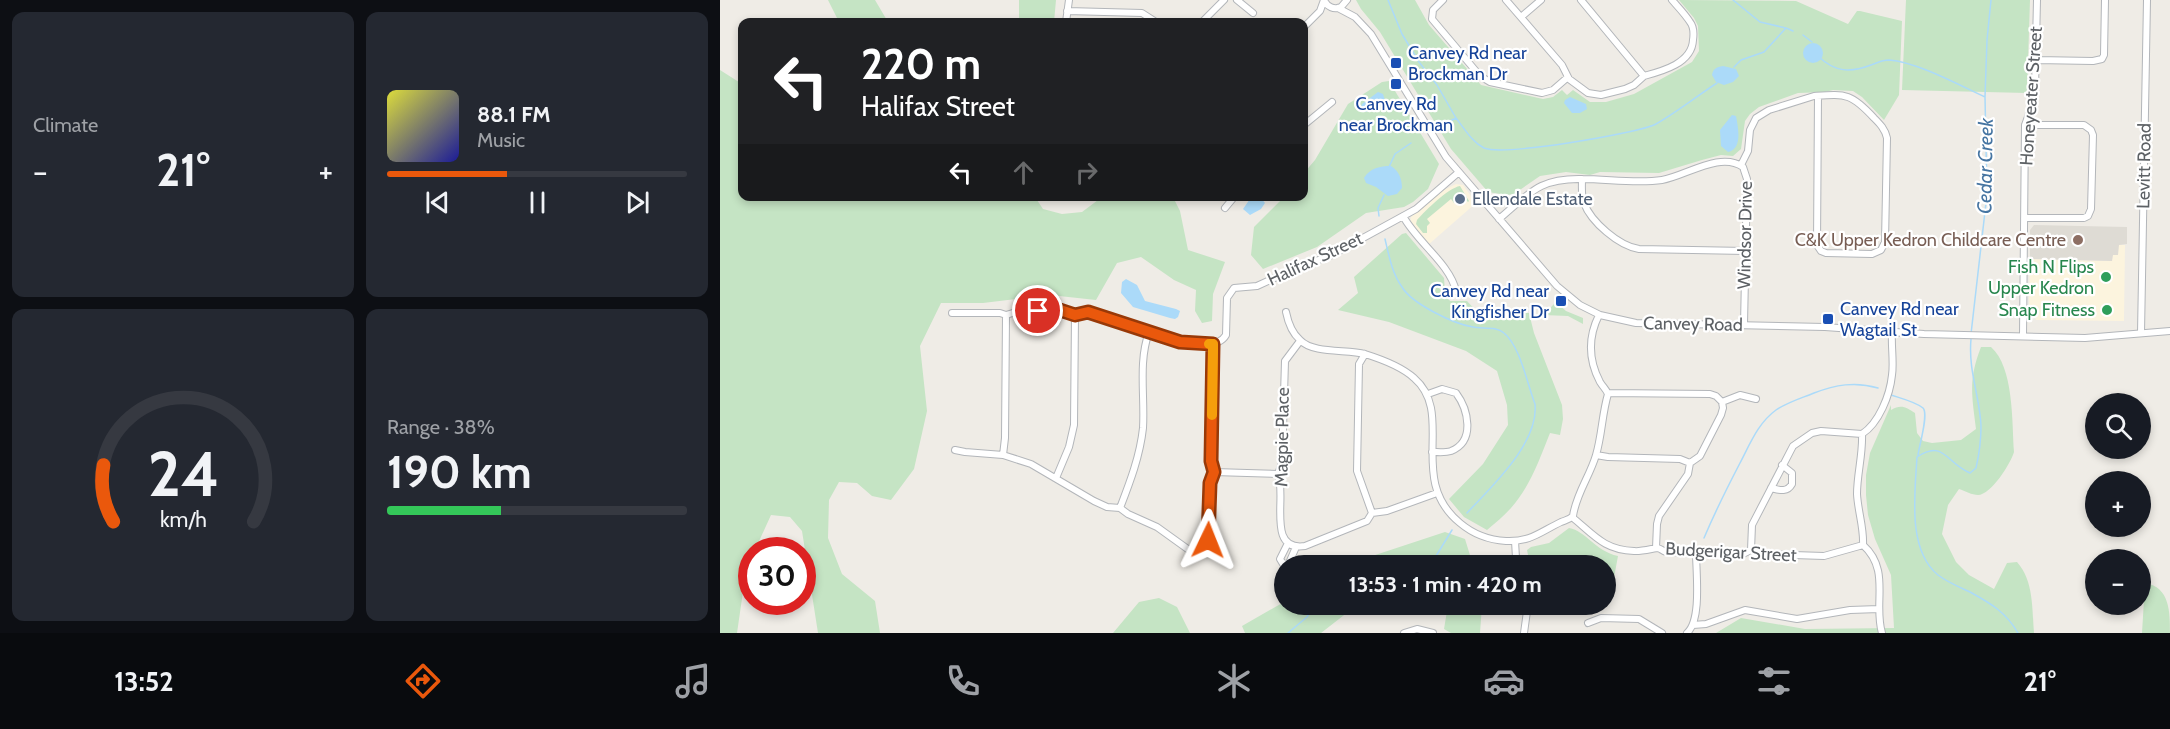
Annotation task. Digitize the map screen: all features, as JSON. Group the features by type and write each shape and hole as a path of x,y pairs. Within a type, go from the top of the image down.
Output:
{"street":[{"path":"1067,18 1069,0"},
{"path":"1206,18 1224,0"},
{"path":"1237,0 1252,13"},
{"path":"1308,23 1320,11 1324,0"},
{"name":"Canvey Road","path":"1324,0 1327,5 1352,14 1375,40 1438,145 1560,290 1580,305 1599,315 1629,322 1825,327 1954,335 2085,338 2170,331"},
{"path":"1320,11 1344,5 1348,0"},
{"name":"Canvey Road","path":"1348,0 1360,22"},
{"path":"1443,0 1433,10 1432,19 1485,79 1542,93 1554,90 1568,77"},
{"path":"1506,0 1562,65 1568,77 1586,92 1597,96 1629,88 1644,76 1656,74 1682,60 1692,50 1694,32 1691,24 1672,0"},
{"path":"1521,17 1541,0"},
{"path":"1581,0 1644,76"},
{"name":"Honeyeater Street","path":"2024,336 2025,125 2034,100 2037,0"},
{"path":"2036,60 2093,62 2102,59 2106,0"},
{"name":"Levitt Road","path":"2141,333 2147,0"},
{"path":"1068,10 1142,13 1150,18"},
{"path":"1740,165 1748,151 1751,128 1758,116 1804,98 1818,96 1846,96 1854,98 1885,132 1887,142 1885,242 1884,247 1878,253 1826,253 1816,245 1818,96"},
{"path":"1308,122 1332,102"},
{"path":"2024,218 2084,218 2088,216 2091,209 2093,135 2091,130 2084,125 2025,125"},
{"name":"Windsor Drive","path":"1499,219 1543,184 1560,179 1658,180 1714,164 1740,165 1747,174 1744,325"},
{"name":"Halifax Street","path":"1213,344 1220,342 1226,335 1227,298 1234,288 1257,286 1326,258 1419,206 1459,172"},
{"path":"1582,179 1582,195 1587,208 1606,232 1622,244 1639,249 1746,251"},
{"path":"1226,208 1231,201"},
{"path":"1403,216 1413,232 1452,278 1456,291"},
{"path":"952,313 1006,315 1016,312 1060,310 1075,315 1088,312 1180,342 1213,344 1211,461 1214,472 1210,483 1208,540 1200,550 1189,550 1161,528 1128,514 1120,508 1110,508 1094,501 1031,464 1002,455 955,450"},
{"path":"1286,312 1288,323 1300,341 1312,347 1365,354 1404,370 1414,378 1428,394 1433,422 1432,470 1437,493 1450,513 1467,529 1490,538 1515,541 1539,535 1572,518 1575,500 1596,455 1602,427 1603,406 1608,393"},
{"path":"1002,455 1005,438 1006,315"},
{"path":"1056,478 1069,447 1074,424 1075,315"},
{"path":"1599,315 1592,331 1590,350 1599,380 1608,393"},
{"path":"1120,508 1134,470 1141,440 1144,347 1149,332"},
{"path":"1751,550 1752,525 1793,446 1812,433 1821,431 1862,434 1870,429 1887,397 1892,374 1892,332"},
{"name":"Magpie Place","path":"1296,547 1289,563 1282,564 1281,557 1285,540 1280,526 1282,486 1278,474 1282,463 1285,361 1300,341"},
{"path":"1365,354 1359,364 1357,471 1372,513"},
{"path":"1428,394 1442,389 1456,393 1464,406 1468,421 1466,435 1458,447 1447,452 1432,452"},
{"path":"1608,393 1710,394 1722,402 1722,415 1701,454 1690,463 1688,474 1658,520 1656,548"},
{"path":"1722,402 1740,395 1756,399"},
{"path":"1862,434 1863,446 1857,497 1864,535 1863,545 1874,556 1881,586 1879,609 1882,633"},
{"path":"1596,455 1680,459 1690,463"},
{"path":"1771,488 1787,490 1792,484 1792,473 1782,465"},
{"path":"1214,472 1278,474"},
{"path":"1372,513 1387,511 1437,493"},
{"path":"1285,540 1296,547 1305,546 1367,521 1372,513"},
{"name":"Budgerigar Street","path":"1572,518 1611,548 1643,552 1656,548 1666,552 1743,554 1751,550 1760,554 1824,556 1863,545"},
{"path":"1515,541 1516,555"},
{"path":"1687,633 1693,625 1696,614 1696,552"},
{"path":"1693,625 1706,624 1745,610 1797,619 1850,610 1879,609"},
{"path":"1524,633 1526,615"},
{"path":"1588,623 1601,618 1639,619 1662,633"},
{"path":"1404,633 1417,629 1433,633"}],"shaded area":[{"path":"1456,184 1463,185 1476,203 1428,245 1410,222 1411,217 1444,190"},
{"name":"C&K Upper Kedron Childcare Centre","path":"2034,225 2127,227 2127,244 2119,245 2118,255 2113,255 2112,261 2030,259 2030,230"},
{"path":"2118,245 2125,245 2124,321 2036,320 2029,305 2030,259 2112,261 2112,255 2118,255"}],"green space":[{"path":"828,0 875,0 886,18 837,18"},
{"path":"1019,0 1056,0 1054,18 1019,18"},
{"path":"1356,0 1415,0 1429,25 1481,85 1543,99 1553,97 1562,90 1567,95 1573,90 1590,102 1606,102 1634,94 1692,62 1699,51 1698,26 1679,0 1796,1 1848,24 1857,11 1860,11 1902,21 1899,95 1884,120 1853,91 1798,93 1759,107 1750,114 1745,121 1741,149 1733,156 1721,155 1659,173 1600,172 1590,175 1566,172 1540,176 1514,194 1488,192 1451,149 1380,32"},
{"path":"1906,0 2030,0 2027,93 1902,90"},
{"path":"720,70 738,81 738,201 1038,201 1043,209 1062,214 1082,212 1097,201 1175,201 1180,211 1188,250 1225,262 1213,294 1212,321 1202,323 1195,311 1196,290 1174,280 1141,257 1117,263 1096,300 1050,295 983,303 941,303 920,346 927,411 914,469 891,500 872,496 857,483 839,482 829,500 828,538 842,574 875,601 880,633 818,633 815,615 816,537 803,537 802,531 790,517 771,515 761,537 738,537 740,615 737,633 720,633"},
{"path":"1389,81 1439,164 1428,189 1404,207 1366,213 1317,247 1263,269 1251,255 1254,227 1280,201 1308,201 1308,168 1348,104 1382,82"},
{"path":"1460,186 1469,201 1460,193 1454,197 1457,200 1454,203 1451,199 1427,219 1430,223 1427,226 1427,233 1423,233 1416,224 1417,220 1443,195"},
{"path":"1406,233 1444,278 1445,293 1450,301 1467,301 1478,313 1529,313 1534,333 1562,405 1563,419 1560,435 1550,433 1524,491 1508,511 1487,530 1464,517 1449,499 1483,464 1508,425 1507,405 1497,371 1466,351 1389,322 1338,310 1358,293 1354,277 1402,234"},
{"path":"1556,302 1566,311 1583,318 1583,324 1568,316 1543,315"},
{"path":"1981,347 1991,347 1999,356 2004,368 2012,411 2014,452 2000,478 1989,490 1976,495 1959,489 1948,505 1942,534 1956,562 1969,575 1994,589 2007,563 2017,562 2029,586 2034,633 1716,633 1741,618 1805,629 1894,628 1891,575 1875,539 1868,515 1866,475 1870,453 1891,405 1891,410 1903,407 1915,413 1917,433 1923,441 1932,443 1961,440 1976,429 1972,397 1973,379"},
{"path":"1569,528 1581,533 1603,550 1615,555 1528,555 1527,550 1531,547 1549,543"},
{"path":"1445,532 1465,539 1470,555 1375,555"},
{"path":"2151,584 2164,595 2167,602 2170,633 2142,633 2143,615 2151,615"},
{"path":"1159,598 1177,607 1190,633 1113,633 1139,602"},
{"path":"1274,608 1274,615 1344,615 1321,633 1245,633 1242,626"},
{"path":"1446,615 1481,615 1480,633 1451,633 1444,629"}],"water":[{"path":"1813,43 1820,46 1823,53 1820,60 1813,63 1806,60 1803,53 1806,46"},
{"path":"1723,66 1736,69 1739,76 1733,82 1724,85 1716,82 1712,75 1715,69"},
{"path":"1378,92 1383,94 1385,100 1366,112 1361,107 1362,104"},
{"path":"1570,97 1586,104 1587,109 1580,113 1572,113 1564,103"},
{"path":"1732,115 1736,116 1738,142 1733,150 1728,152 1721,146 1720,130"},
{"path":"1391,166 1398,173 1401,181 1402,188 1397,194 1388,196 1366,183 1364,178 1372,170"},
{"path":"1249,201 1265,203 1261,209 1250,215 1243,209"},
{"path":"1126,279 1137,285 1145,301 1176,309 1180,311 1178,317 1170,318 1133,307 1121,293 1122,282"}],"waterway":[{"path":"1388,0 1402,34 1419,62 1437,85 1456,118"},
{"path":"1733,0 1760,22 1786,28"},
{"name":"Cedar Creek","path":"1971,334 1987,194 1985,97 1991,0"},
{"path":"1734,67 1741,60 1764,52 1786,28 1793,31"},
{"path":"1803,35 1812,42"},
{"path":"1819,57 1831,66 1843,70 1863,68 1886,60 1900,62 1938,75 1985,97"},
{"path":"1448,122 1456,118 1472,139 1484,148 1516,149 1570,143 1656,124 1717,83"},
{"path":"1389,167 1395,154 1411,143"},
{"path":"1379,216 1378,208 1384,195"},
{"path":"1385,239 1396,276 1402,287 1415,300 1455,322 1473,327 1497,329 1510,339 1519,356 1535,404 1530,434 1522,449 1501,477 1467,513"},
{"name":"Cedar Creek","path":"1971,339 1971,362 1981,426 1976,468 1970,473 1939,452 1926,452 1917,457 1915,504 1917,536 1921,551 1928,564 1938,575 1997,609 2018,633"},
{"path":"1704,538 1751,441 1759,427 1770,415 1790,402 1830,388 1853,384 1878,388"},
{"path":"1891,395 1908,400 1925,411 1918,455"},
{"path":"1437,555 1452,530"},
{"path":"1288,633 1308,615"}],"slow traffic":[{"path":"1209,344 1213,344 1212,415"}],"place":[{"name":"Canvey Rd near Brockman Dr","path":"1396,63"},
{"name":"Canvey Rd near Brockman","path":"1396,84"},
{"name":"Ellendale Estate","path":"1460,199"},
{"name":"C&K Upper Kedron Childcare Centre","path":"2078,240"},
{"name":"Fish N Flips Upper Kedron","path":"2106,277"},
{"name":"Canvey Rd near Kingfisher Dr","path":"1561,301"},
{"name":"Snap Fitness","path":"2107,310"},
{"name":"Canvey Rd near Wagtail St","path":"1828,319"}],"route":[{"path":"1038,311 1060,310 1075,315 1088,312 1180,342 1213,344 1211,465 1214,472 1210,480 1208,540"}]}
